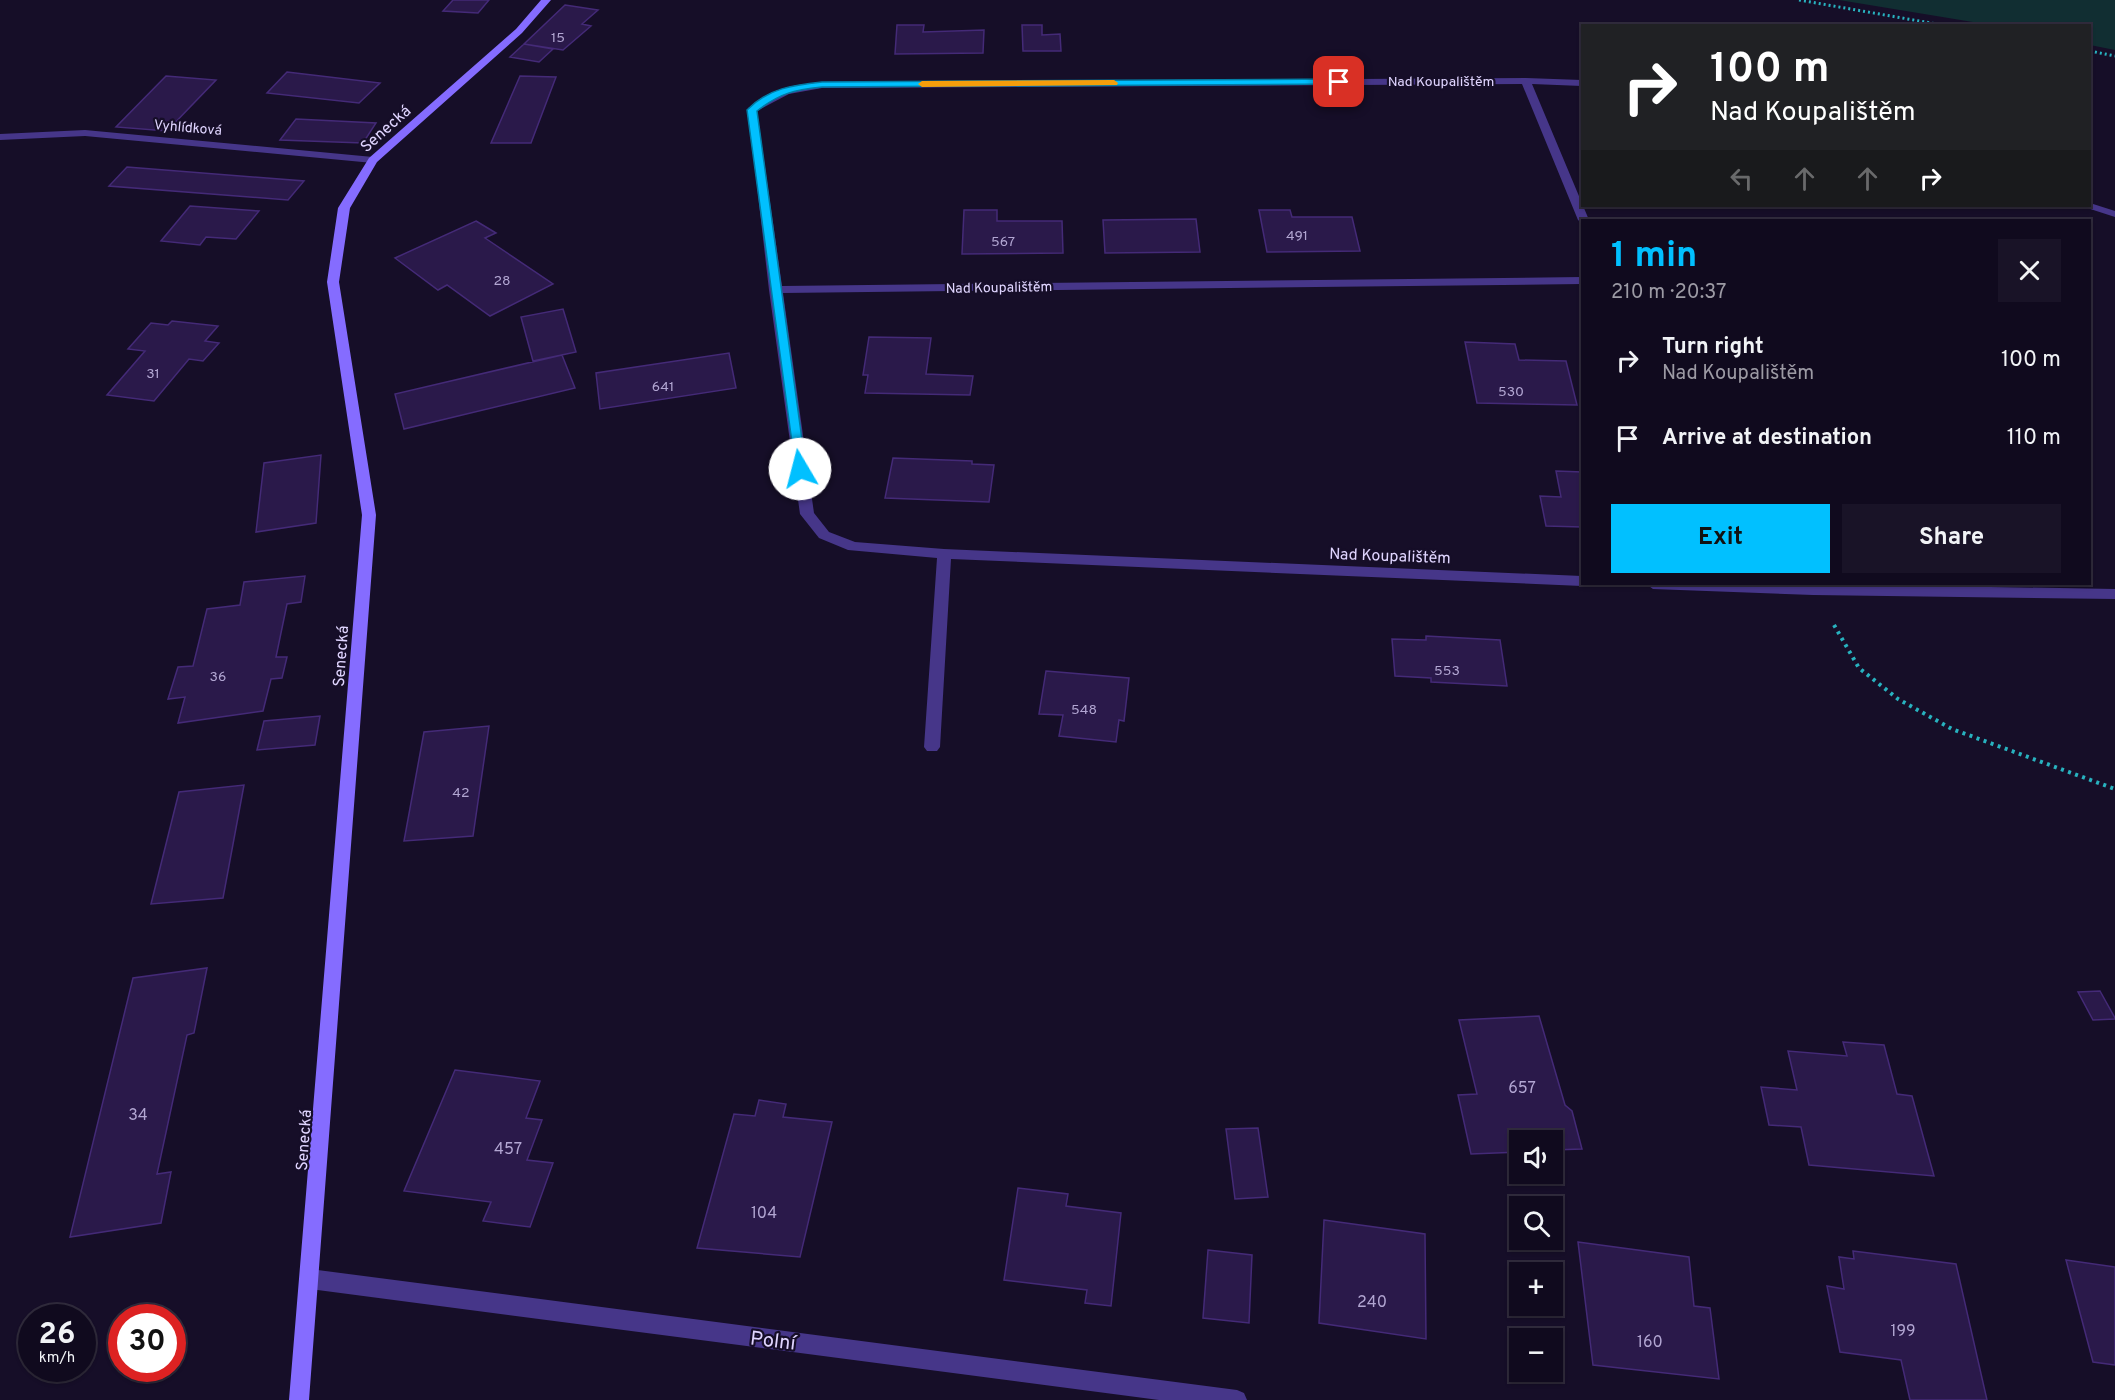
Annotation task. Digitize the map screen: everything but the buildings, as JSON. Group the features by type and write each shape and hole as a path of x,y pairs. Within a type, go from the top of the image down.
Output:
{"street":[{"name":"Senecká","path":"299,1400 369,515 333,282 344,208 373,160 519,31 546,0"},
{"name":"Nad Koupalištěm","path":"1581,83 1526,81 834,84 789,88 769,97 752,110 807,514 824,535 853,547 944,554 1581,581"},
{"path":"1526,81 1584,219"},
{"name":"Vyhlídková","path":"0,137 85,133 373,160"},
{"path":"2090,207 2115,214"},
{"name":"Nad Koupalištěm","path":"775,290 1581,280"},
{"path":"932,747 944,554"},
{"path":"1706,585 2115,594"},
{"name":"Polní","path":"310,1280 1237,1400"}],"path":[{"path":"1799,0 1937,24"},
{"path":"2091,51 2115,56"},
{"path":"1811,587 1859,668 1898,699 1952,729 2115,789"}],"green space":[{"path":"1839,0 2115,0 2115,50 2091,45 2091,24 1985,24"}],"slow traffic":[{"path":"922,84 1114,83"}],"route":[{"path":"800,469 752,110 769,97 789,88 822,85 1339,82"}]}
